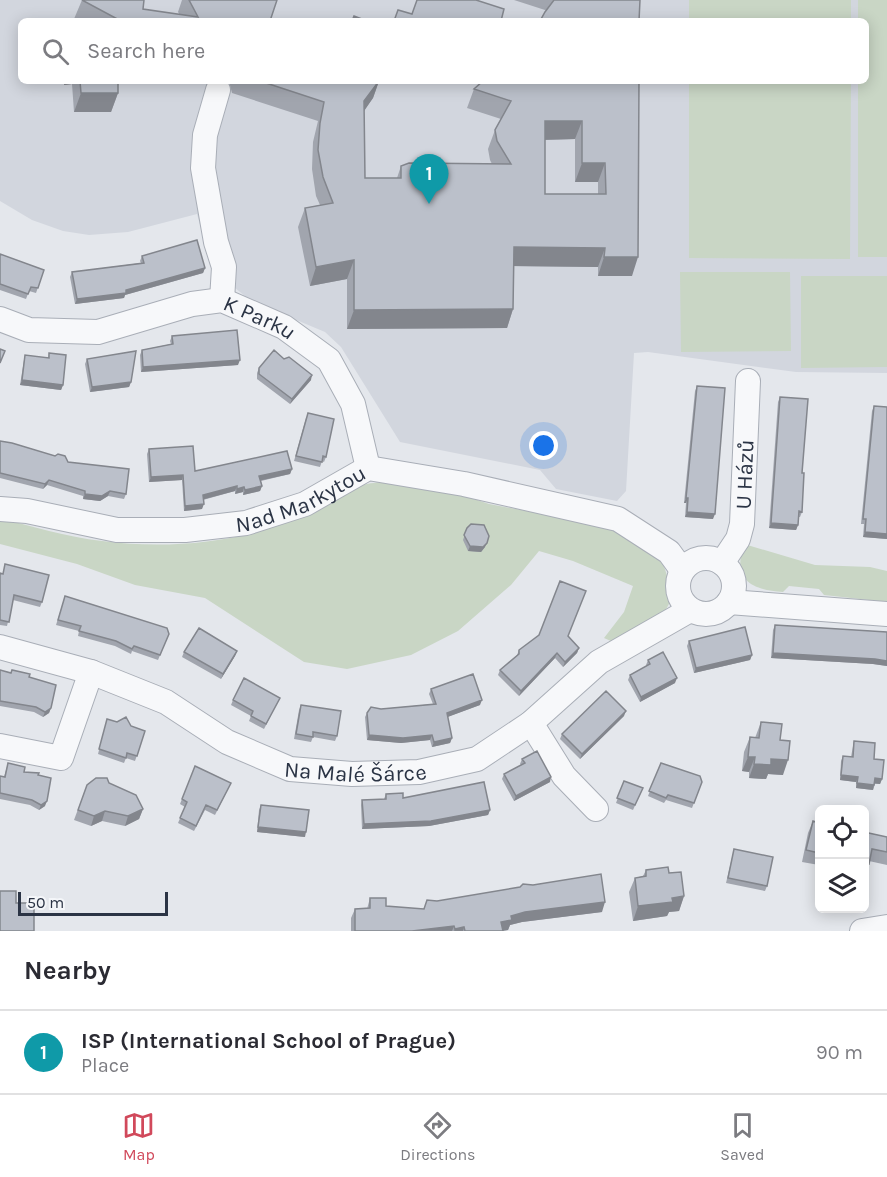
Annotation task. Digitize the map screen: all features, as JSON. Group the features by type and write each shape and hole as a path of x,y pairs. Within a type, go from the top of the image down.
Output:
{"street":[{"path":"218,90 204,135 203,168 216,242 224,267 222,300"},
{"name":"K Parku","path":"0,319 29,330 98,332 192,304 222,300 284,327 329,360 353,404 368,468"},
{"name":"U Házů","path":"722,563 738,539 742,524 748,381"},
{"name":"Nad Markytou","path":"0,509 27,512 117,530 185,530 246,523 305,504 368,468 464,484 618,519 669,552 682,570"},
{"path":"705,558 722,563 728,569 734,585 729,602 715,613 698,614 690,610 679,596 677,587 682,570 688,564 705,558"},
{"path":"729,602 887,614"},
{"name":"Na Malé Šárce","path":"0,647 91,672 166,702 227,742 290,769 352,774 419,772 477,759 531,723 599,662 690,610"},
{"path":"0,746 61,758 91,672"},
{"path":"531,723 564,776 596,808"},
{"path":"862,931 887,927"}],"shaded area":[{"path":"0,0 887,0 887,373 796,372 648,352 634,353 626,491 617,501 556,489 540,470 400,442 341,347 325,332 251,301 213,270 197,214 128,232 89,235 63,231 32,220 0,201"}],"green space":[{"path":"689,0 851,0 851,18 689,18"},
{"path":"858,0 887,0 887,257 858,257 858,84 869,84 869,18 858,18"},
{"path":"689,84 851,84 850,259 689,258"},
{"path":"680,272 790,272 791,351 681,352"},
{"path":"801,276 887,276 887,367 801,368"},
{"path":"397,481 433,485 489,504 608,526 662,560 672,591 670,602 664,613 613,642 604,638 624,612 633,586 573,561 539,551 511,585 458,631 411,655 347,669 304,662 205,598 135,585 77,564 0,544 0,518 49,531 106,542 165,544 224,539 299,518 328,505 356,487"},
{"path":"744,544 815,565 870,567 887,571 887,602 824,595 819,589 789,586 783,592 761,589 753,585 742,574 740,566"}],"building":[{"path":"82,0 144,0 143,9 198,17 189,0 277,0 271,18 115,18"},
{"path":"417,0 476,0 504,9 502,18 395,18 398,10 412,14"},
{"path":"554,0 640,0 639,18 542,18"},
{"path":"80,84 118,84 118,93 81,93"},
{"path":"269,84 377,84 364,101 365,178 401,178 401,166 409,163 511,164 497,141 495,130 511,101 474,89 480,84 639,84 638,257 604,257 605,248 514,247 513,309 354,310 354,260 316,267 305,208 333,203 323,177 318,150 324,102","holes":["545,121 582,121 582,163 605,163 606,194 545,194"]},
{"path":"197,240 205,268 126,290 126,293 77,299 72,272 144,263 142,256"},
{"path":"0,254 44,270 38,288 31,287 28,294 0,284"},
{"path":"237,330 240,360 143,367 142,350 173,344 172,336"},
{"path":"0,349 5,351 0,363"},
{"path":"274,350 284,359 289,357 312,375 292,399 259,374 259,368"},
{"path":"136,351 131,382 92,387 87,359"},
{"path":"49,353 66,355 63,385 22,380 25,355 49,358"},
{"path":"697,386 725,388 715,514 687,512 688,498 686,498"},
{"path":"780,397 808,399 802,473 804,473 802,512 799,511 798,525 771,523"},
{"path":"874,406 887,407 887,534 865,532 866,519 863,519"},
{"path":"308,413 334,419 326,457 323,456 322,462 296,456"},
{"path":"0,441 55,456 58,454 65,456 68,462 129,469 126,494 110,491 102,496 85,494 85,491 49,480 45,484 0,473"},
{"path":"193,446 195,471 287,451 292,469 259,476 262,486 245,490 244,487 237,489 237,486 203,495 204,504 185,506 183,475 151,477 149,449"},
{"path":"471,524 484,525 489,536 483,547 470,546 464,535"},
{"path":"5,564 49,575 42,602 14,595 9,622 0,620 0,573 3,574"},
{"path":"560,581 586,591 568,636 579,648 565,662 557,653 521,691 500,670 519,654 519,650 539,635"},
{"path":"65,596 167,628 169,634 160,655 134,646 132,649 116,641 79,631 81,626 58,620"},
{"path":"775,625 887,632 887,661 773,653"},
{"path":"745,627 752,655 696,668 689,641"},
{"path":"199,628 237,651 223,674 184,652"},
{"path":"663,652 677,678 641,697 630,675 650,664 648,660"},
{"path":"0,670 30,674 29,677 56,685 51,708 45,712 36,707 0,701"},
{"path":"473,674 482,700 447,713 452,738 434,742 432,735 403,738 369,735 367,713 371,707 381,709 436,704 431,689"},
{"path":"244,678 280,698 266,724 251,716 253,711 233,700"},
{"path":"606,691 626,711 582,754 562,734"},
{"path":"301,705 341,711 337,736 313,732 313,737 296,734"},
{"path":"126,717 131,726 145,731 137,756 127,753 126,758 99,749 107,719 117,722"},
{"path":"761,722 782,724 780,740 790,741 788,760 771,759 771,765 754,764 755,757 748,757 750,737 759,738"},
{"path":"854,741 875,743 874,759 884,760 882,779 875,778 874,785 857,783 858,777 841,775 843,756 853,757"},
{"path":"537,751 551,777 516,796 504,774 525,763 522,759"},
{"path":"8,763 25,767 24,772 39,773 38,775 51,778 47,801 41,805 32,800 0,793 0,776 5,777"},
{"path":"661,763 700,776 702,782 694,803 668,795 666,798 649,791"},
{"path":"195,766 231,783 217,810 206,805 196,826 180,818 187,802 182,799"},
{"path":"96,778 107,778 109,783 136,795 143,809 128,816 105,811 94,816 78,810 87,785"},
{"path":"624,781 643,788 635,805 617,798"},
{"path":"484,782 490,810 431,821 364,824 362,800 386,799 386,794 403,793 403,798"},
{"path":"261,805 309,810 306,832 258,827"},
{"path":"813,821 815,822 815,852 806,850"},
{"path":"869,833 887,837 887,852 872,849 869,864"},
{"path":"734,849 773,857 767,886 728,878"},
{"path":"668,867 669,873 681,872 684,896 672,898 673,902 638,906 635,878 646,876 646,870"},
{"path":"601,874 605,902 525,912 511,916 512,920 501,922 503,931 465,931 464,927 455,929 454,926 412,931 355,931 355,909 370,908 370,898 386,898 386,906 424,909 427,900 437,901 520,887 523,884 533,885"},
{"path":"0,891 16,891 16,903 34,903 34,931 0,931"}],"place":[{"name":"ISP (International School of Prague)","path":"429,204"}]}
